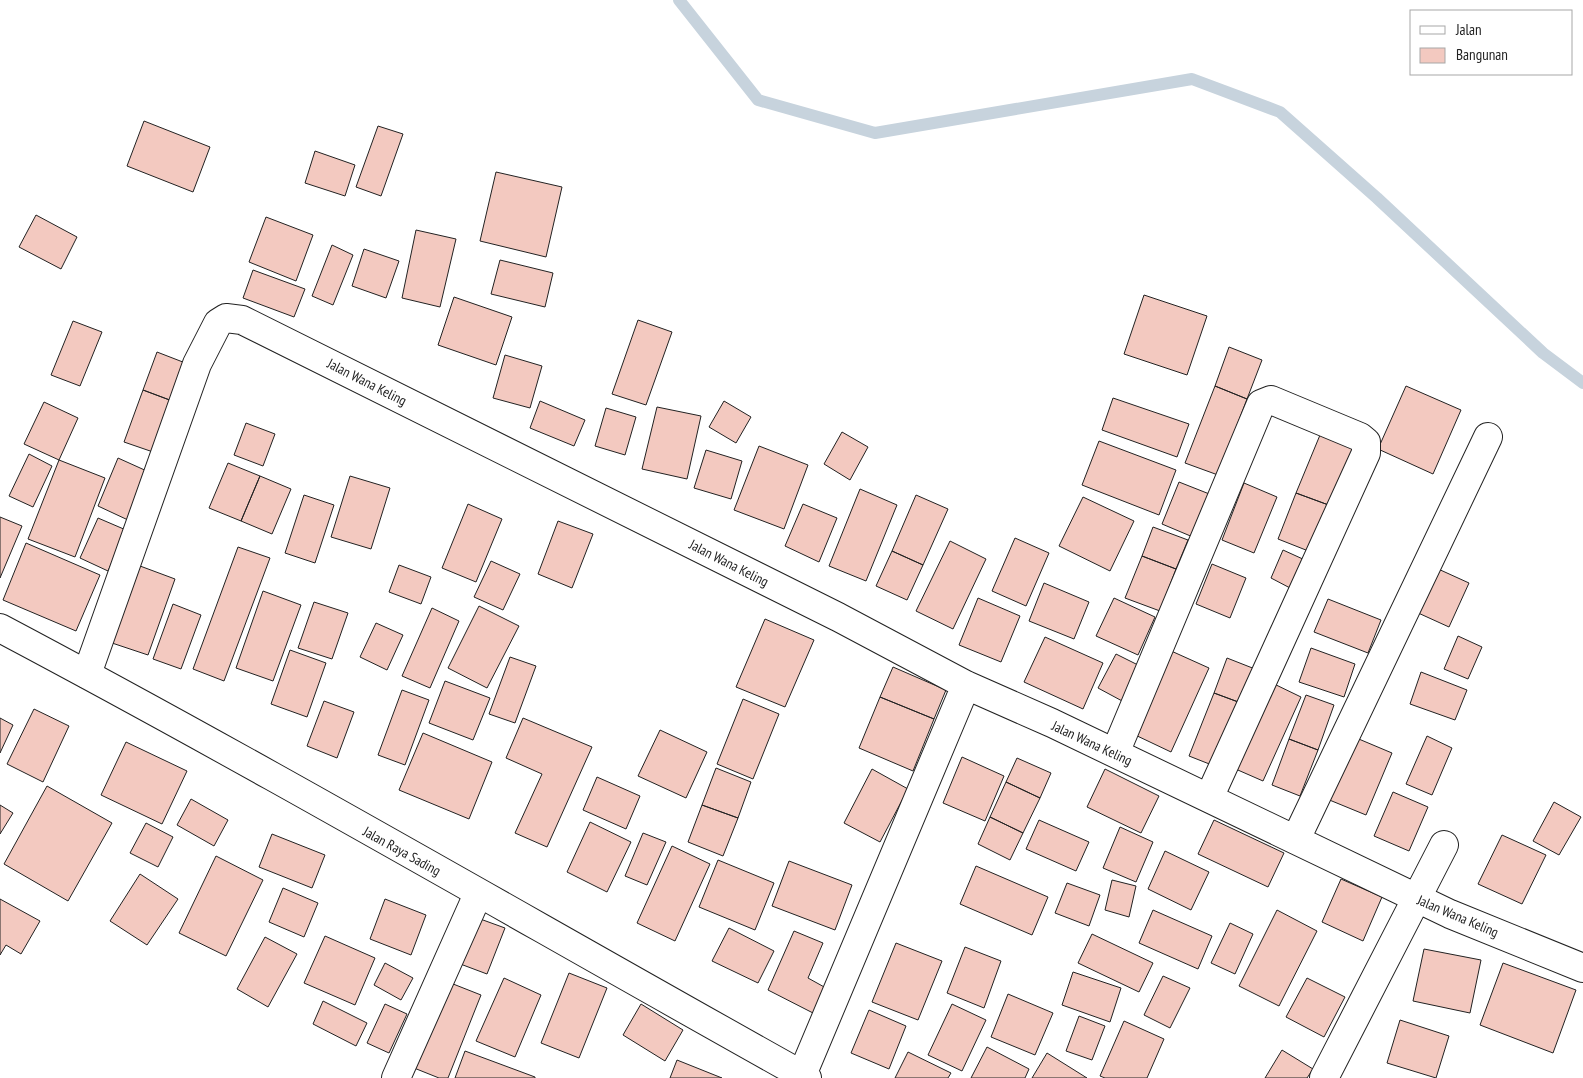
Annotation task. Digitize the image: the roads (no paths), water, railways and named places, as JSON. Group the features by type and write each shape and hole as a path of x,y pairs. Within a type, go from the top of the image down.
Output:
{"street":[{"name":"Jalan Wana Keling","path":"87,674 197,364 218,323 226,318 242,320 838,617 966,685 1115,753 1418,899 1583,968"},
{"path":"1115,753 1261,404 1271,400 1360,437 1366,442 1366,453 1210,798"},
{"path":"1296,839 1488,437"},
{"name":"Jalan Raya Sading","path":"0,628 87,674 803,1077"},
{"path":"803,1077 966,685"},
{"path":"1324,1078 1418,899 1444,845"},
{"path":"396,1078 478,894"}],"waterway":[{"path":"679,0 758,100 875,133 1192,79 1280,112 1377,198 1543,353 1583,383"}]}
